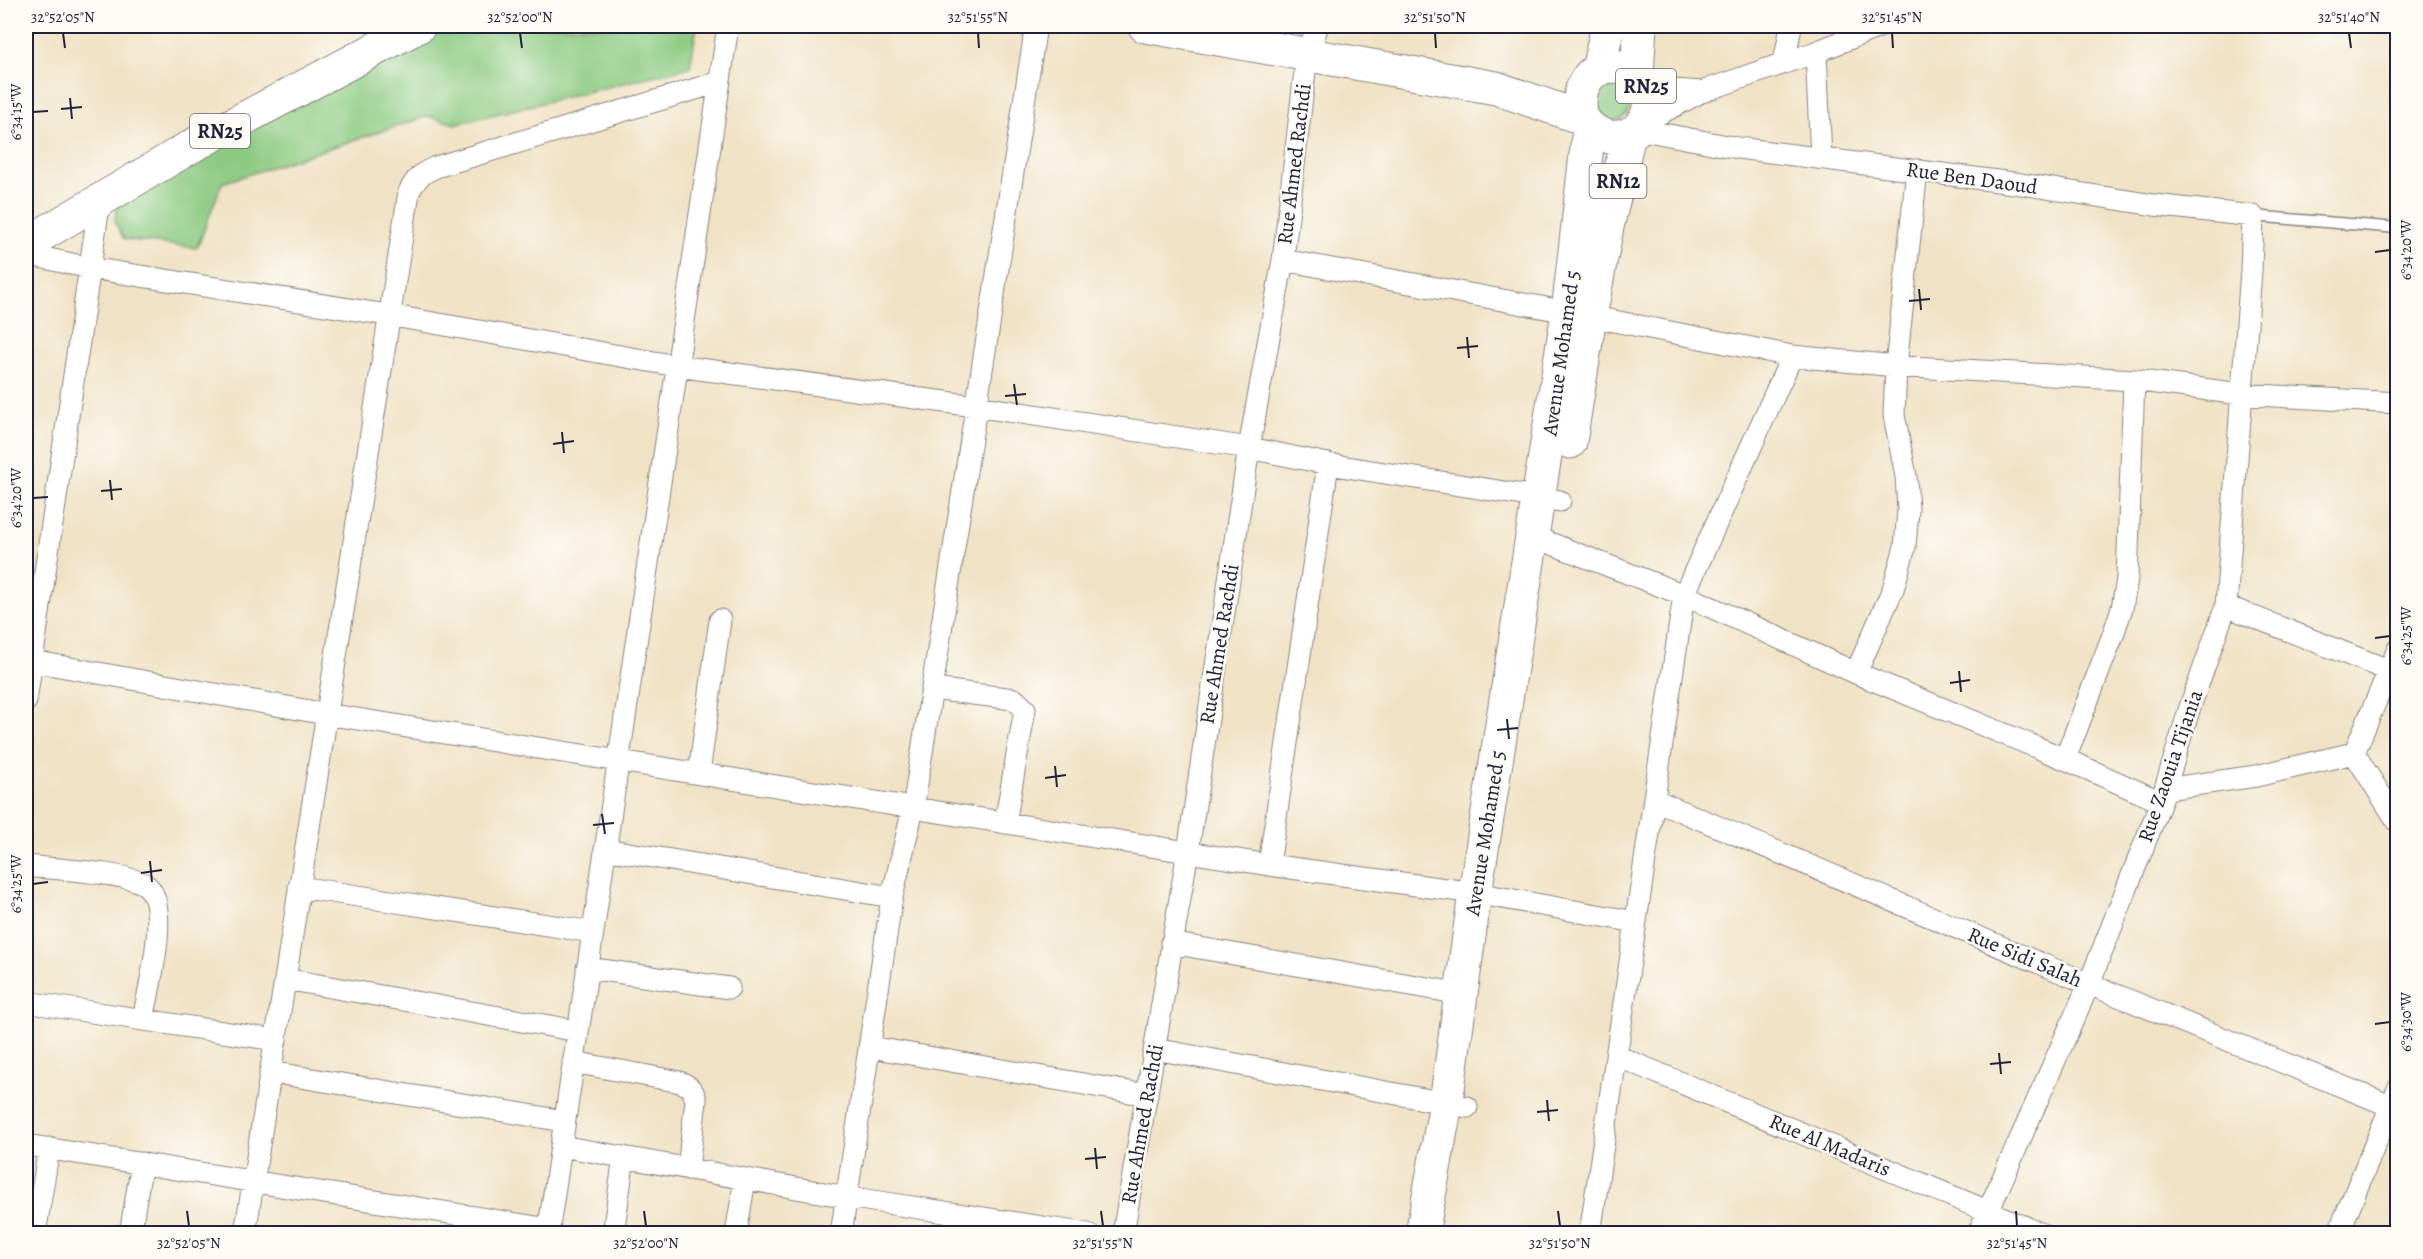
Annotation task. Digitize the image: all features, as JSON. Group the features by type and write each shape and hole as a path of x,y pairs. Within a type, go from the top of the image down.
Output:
{"main road":[{"name":"RN25","path":"26,244 192,146 419,26"},
{"name":"RN25","path":"1145,26 1312,40 1496,88 1586,123 1598,134 1608,137 1637,129 1650,105 1642,81 1640,26"},
{"name":"RN25","path":"1586,123 1579,98 1592,75 1608,26"},
{"name":"RN25","path":"1496,88 1592,75 1611,66 1618,67 1642,81"},
{"name":"RN12","path":"1586,123 1593,223"},
{"name":"RN12","path":"1593,223 1637,129"},
{"name":"Avenue Mohamed 5","path":"1422,1233 1456,1105 1486,895 1593,223"},
{"name":"Avenue Mohamed 5","path":"1444,1233 1456,1105 1462,994 1486,895"}],"street":[{"path":"26,1144 548,1231 728,26"},
{"path":"841,1233 892,897 914,809 1036,26"},
{"path":"1784,63 1791,26"},
{"path":"1637,129 1701,93 1881,26"},
{"name":"Rue Ahmed Rachdi","path":"1123,1233 1155,1049 1170,943 1188,851 1249,448 1283,260 1312,40"},
{"path":"1815,52 1821,158"},
{"path":"1642,81 1701,93"},
{"path":"245,1233 409,192 423,172 436,166 719,82"},
{"name":"Rue Ben Daoud","path":"1637,129 1738,148 1917,170 2154,205 2253,216"},
{"path":"1856,673 1893,589 1905,547 1908,510 1906,476 1893,415 1917,170"},
{"path":"26,701 28,661 100,199"},
{"name":"Rue Zaouia Tijania","path":"1978,1233 2088,984 2163,796 2190,707 2226,606 2240,394 2251,271 2253,216"},
{"path":"26,254 90,268 388,315 677,366 975,406 1249,448 1329,464 1550,500"},
{"path":"1283,260 1792,356 1896,366 2134,380 2240,394 2397,403"},
{"path":"1590,1233 1684,596 1792,356"},
{"path":"2065,759 2122,608 2127,579 2134,380"},
{"path":"1269,865 1329,464"},
{"path":"1544,540 1684,596 1856,673 2065,759 2163,796 2354,753"},
{"path":"2226,606 2393,672"},
{"path":"699,773 720,620"},
{"path":"2354,753 2393,672 2397,649"},
{"path":"28,661 326,714 1269,865 1486,895 1636,922"},
{"path":"932,689 1014,699 1024,710 1005,823"},
{"path":"2354,753 2397,822"},
{"name":"Rue Sidi Salah","path":"1655,800 2088,984 2395,1101"},
{"path":"605,849 892,897"},
{"path":"26,866 120,877 146,886 154,896 158,920 143,1020"},
{"path":"299,887 593,932"},
{"path":"1170,943 1462,994"},
{"path":"587,968 729,988"},
{"path":"285,980 578,1031"},
{"path":"26,1002 276,1040"},
{"path":"870,1047 1147,1095"},
{"path":"1155,1049 1456,1105"},
{"name":"Rue Al Madaris","path":"1617,1056 2042,1233"},
{"path":"573,1062 688,1085 696,1100 688,1169"},
{"path":"270,1072 564,1121"},
{"path":"2338,1233 2395,1101"},
{"path":"561,1146 847,1197 1088,1233"},
{"path":"35,1233 49,1148"},
{"path":"613,1233 624,1157"},
{"path":"130,1233 142,1163"},
{"path":"736,1233 745,1179"}],"lane":[{"path":"2253,216 2397,228"}],"green space":[{"path":"432,26 697,26 690,67 455,124 428,116 222,183 197,248 124,239 115,222 118,189"},
{"path":"1613,87 1625,92 1630,104 1625,116 1613,121 1601,116 1596,104 1601,92"}]}
